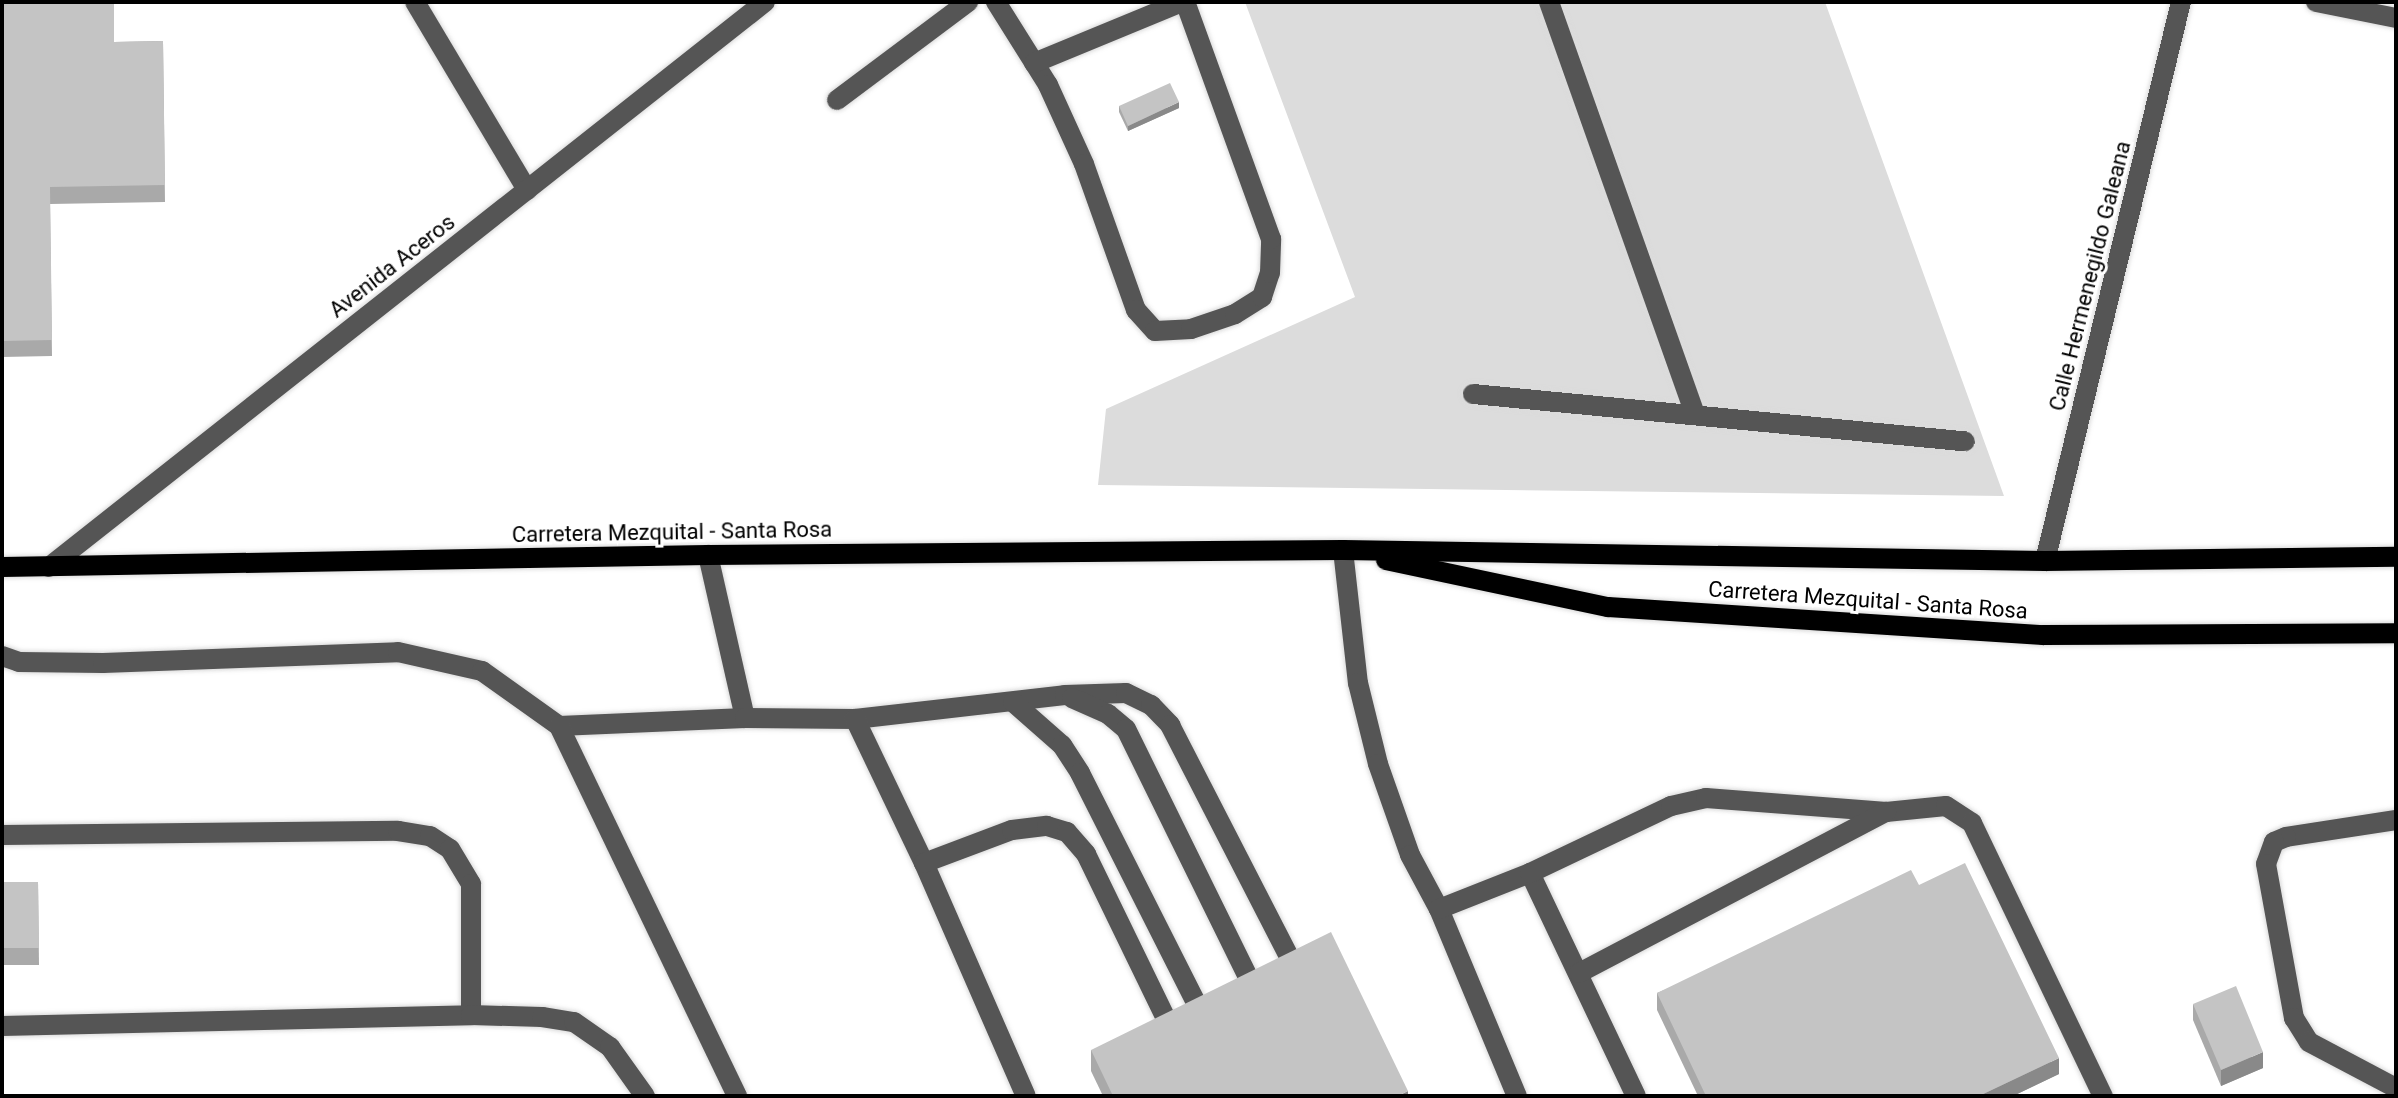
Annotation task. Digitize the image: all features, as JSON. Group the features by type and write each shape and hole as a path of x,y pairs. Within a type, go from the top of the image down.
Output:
{"main road":[{"name":"Carretera Mezquital - Santa Rosa","path":"1343,550 1608,607 2043,635 2396,633"},
{"name":"Carretera Mezquital - Santa Rosa","path":"2,567 708,555 1343,550 2045,561 2396,557"}],"street":[{"path":"415,2 527,190"},
{"name":"Avenida Aceros","path":"49,567 765,2"},
{"path":"837,100 968,2"},
{"path":"996,2 1034,63 1048,85 1084,164 1136,310 1155,331 1191,329 1235,314 1262,297 1270,273 1271,239 1184,2 1034,63"},
{"path":"1549,2 1695,414"},
{"name":"Calle Hermenegildo Galeana","path":"2045,561 2181,2"},
{"path":"2316,2 2396,18"},
{"path":"1473,394 1965,441"},
{"path":"1343,550 1358,683 1378,764 1410,855 1439,909 1517,1096"},
{"path":"708,555 745,718"},
{"path":"2,656 19,662 103,663 398,652 482,671 559,726 737,1096"},
{"path":"559,726 745,718 855,719 1065,695 1126,693 1151,705 1170,725 1296,970"},
{"path":"1065,695 1108,714 1126,729 1255,991"},
{"path":"1013,702 1062,745 1080,773 1203,1016"},
{"path":"855,719 924,863 1026,1096"},
{"path":"1439,909 1530,873 1671,806 1706,798 1886,812 1946,806 1972,823 2103,1096"},
{"path":"1579,973 1886,812"},
{"path":"2396,820 2286,837 2274,842 2266,864 2294,1018 2309,1042 2396,1088"},
{"path":"924,863 1012,830 1047,826 1067,832 1086,854 1172,1031"},
{"path":"2,835 398,831 430,836 450,849 471,884 471,1015"},
{"path":"1530,873 1636,1096"},
{"path":"2,1026 471,1015 574,1022 610,1047 645,1096"}],"shaded area":[{"path":"1245,2 1825,2 2004,496 1098,485 1106,409 1355,297"}],"building":[{"path":"2,2 114,2 114,42 163,41 165,185 50,187 52,340 2,341"},
{"path":"1170,83 1179,102 1128,126 1119,106"},
{"path":"1965,863 2059,1058 1979,1096 1706,1096 1657,993 1911,870 1919,885"},
{"path":"4,882 38,882 39,948 4,948"},
{"path":"1331,932 1408,1091 1398,1096 1113,1096 1091,1050"},
{"path":"2236,986 2263,1052 2221,1070 2193,1004"}]}
